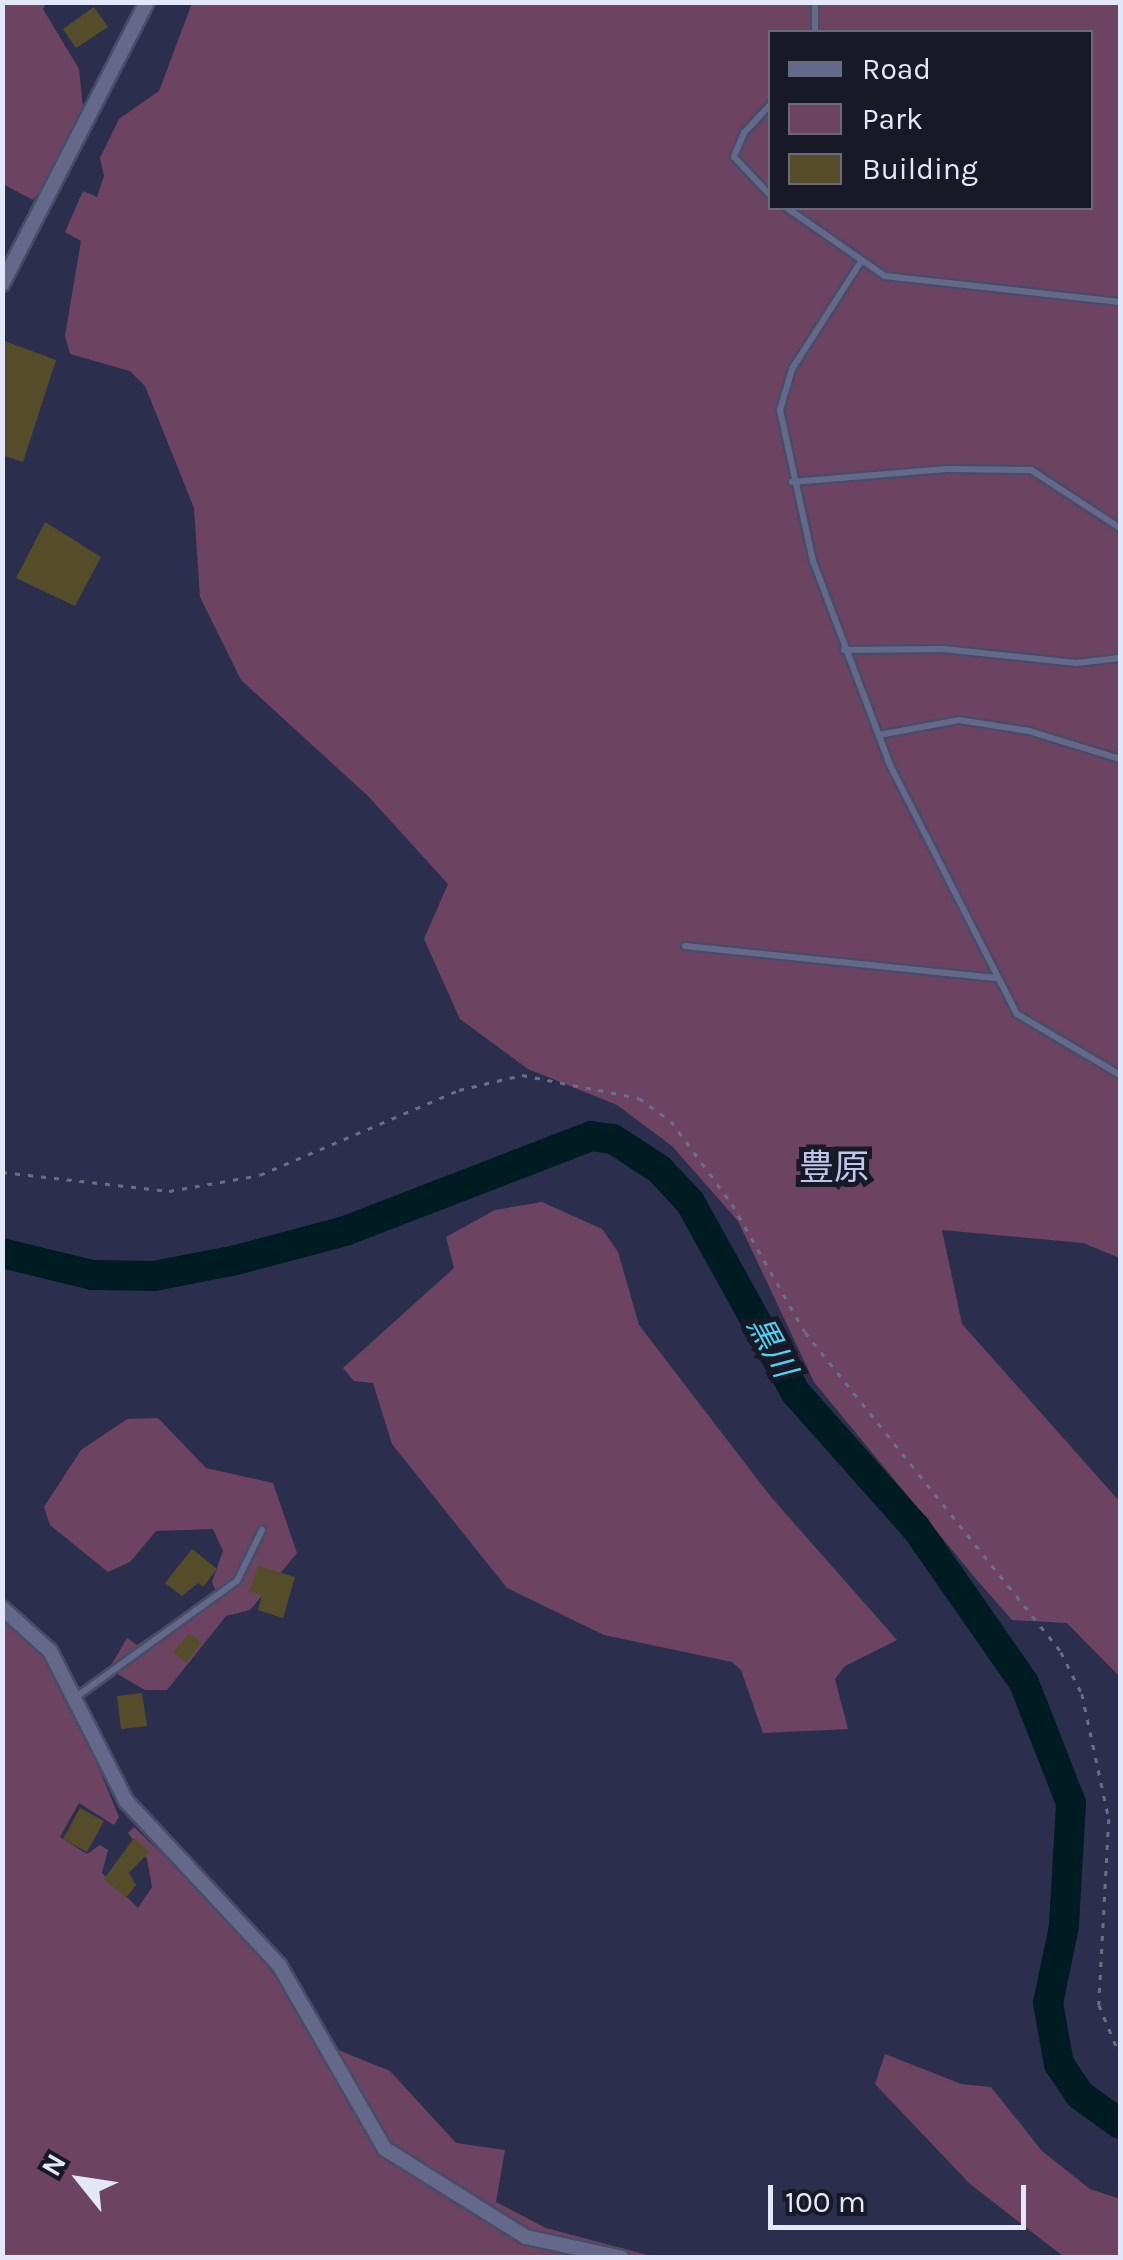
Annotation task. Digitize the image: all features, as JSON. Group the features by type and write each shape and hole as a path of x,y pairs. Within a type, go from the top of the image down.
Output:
{"street":[{"path":"2,284 147,2"},
{"path":"2,1608 33,1629 75,1697 126,1800 297,1991 385,2149 526,2237 622,2258"}],"lane":[{"path":"815,2 815,30"},
{"path":"768,107 744,133 734,158 768,193"},
{"path":"791,210 885,276 1120,302"},
{"path":"860,262 783,388 780,428 792,482 844,650 878,735 984,939 996,978 1031,1028 1120,1076"},
{"path":"792,482 946,469 1030,470 1120,528"},
{"path":"844,650 942,650 1076,663 1120,658"},
{"path":"878,735 920,722 959,720 1029,730 1120,759"},
{"path":"685,946 996,978"},
{"path":"75,1697 236,1581 262,1530"}],"path":[{"path":"2,1172 169,1191 260,1174 459,1090 522,1075 639,1098 671,1121 732,1204 805,1332 1061,1652 1082,1694 1108,1820 1100,2006 1120,2055"}],"green space":[{"path":"2,3 46,3 43,9 79,69 83,108 53,173 33,200 3,184"},
{"path":"192,3 1120,3 1120,1258 1083,1243 942,1230 962,1324 1120,1502 1120,1677 1067,1623 1012,1620 976,1579 814,1382 738,1221 672,1146 617,1105 528,1069 460,1019 424,939 448,884 368,796 241,680 200,597 194,508 145,386 130,371 70,354 65,336 81,241 65,232 83,191 97,197 104,176 100,158 119,119 159,91"},
{"path":"542,1202 602,1229 618,1252 639,1325 771,1497 897,1640 845,1666 835,1679 848,1729 763,1733 741,1670 732,1662 604,1635 507,1588 392,1444 373,1383 354,1381 343,1368 454,1268 446,1237 495,1210"},
{"path":"158,1418 206,1468 273,1483 297,1553 250,1610 226,1616 167,1690 145,1690 109,1669 127,1638 137,1645 155,1633 165,1640 218,1597 212,1582 223,1551 213,1529 156,1531 130,1562 108,1572 50,1525 44,1507 81,1450 127,1419"},
{"path":"3,1615 30,1635 61,1677 119,1817 114,1825 79,1803 60,1837 87,1854 100,1845 108,1850 102,1873 138,1908 152,1887 147,1859 128,1833 134,1827 244,1933 321,2043 390,2071 456,2143 505,2150 496,2202 546,2228 655,2257 3,2258"},
{"path":"885,2054 961,2084 991,2087 1042,2151 1090,2189 1120,2199 1120,2257 1064,2257 970,2184 875,2084"}],"building":[{"path":"94,7 108,27 76,48 63,29"},
{"path":"2,340 56,360 23,462 2,455"},
{"path":"45,522 101,557 75,606 16,578"},
{"path":"192,1549 217,1569 203,1587 198,1583 182,1596 165,1583"},
{"path":"258,1566 295,1577 283,1618 258,1610 262,1595 250,1591"},
{"path":"190,1633 202,1643 186,1663 173,1652"},
{"path":"142,1693 147,1726 121,1729 117,1696"},
{"path":"80,1808 104,1821 87,1852 63,1839"},
{"path":"134,1838 149,1852 129,1873 136,1885 126,1898 104,1879"}],"waterway":[{"name":"黒川","path":"2,1253 92,1275 154,1276 236,1260 345,1231 591,1136 613,1139 659,1169 690,1202 796,1393 916,1528 1024,1683 1071,1803 1064,1926 1048,2003 1059,2064 1080,2095 1120,2124"}],"district":[{"name":"豊原","path":"834,1168"}]}
